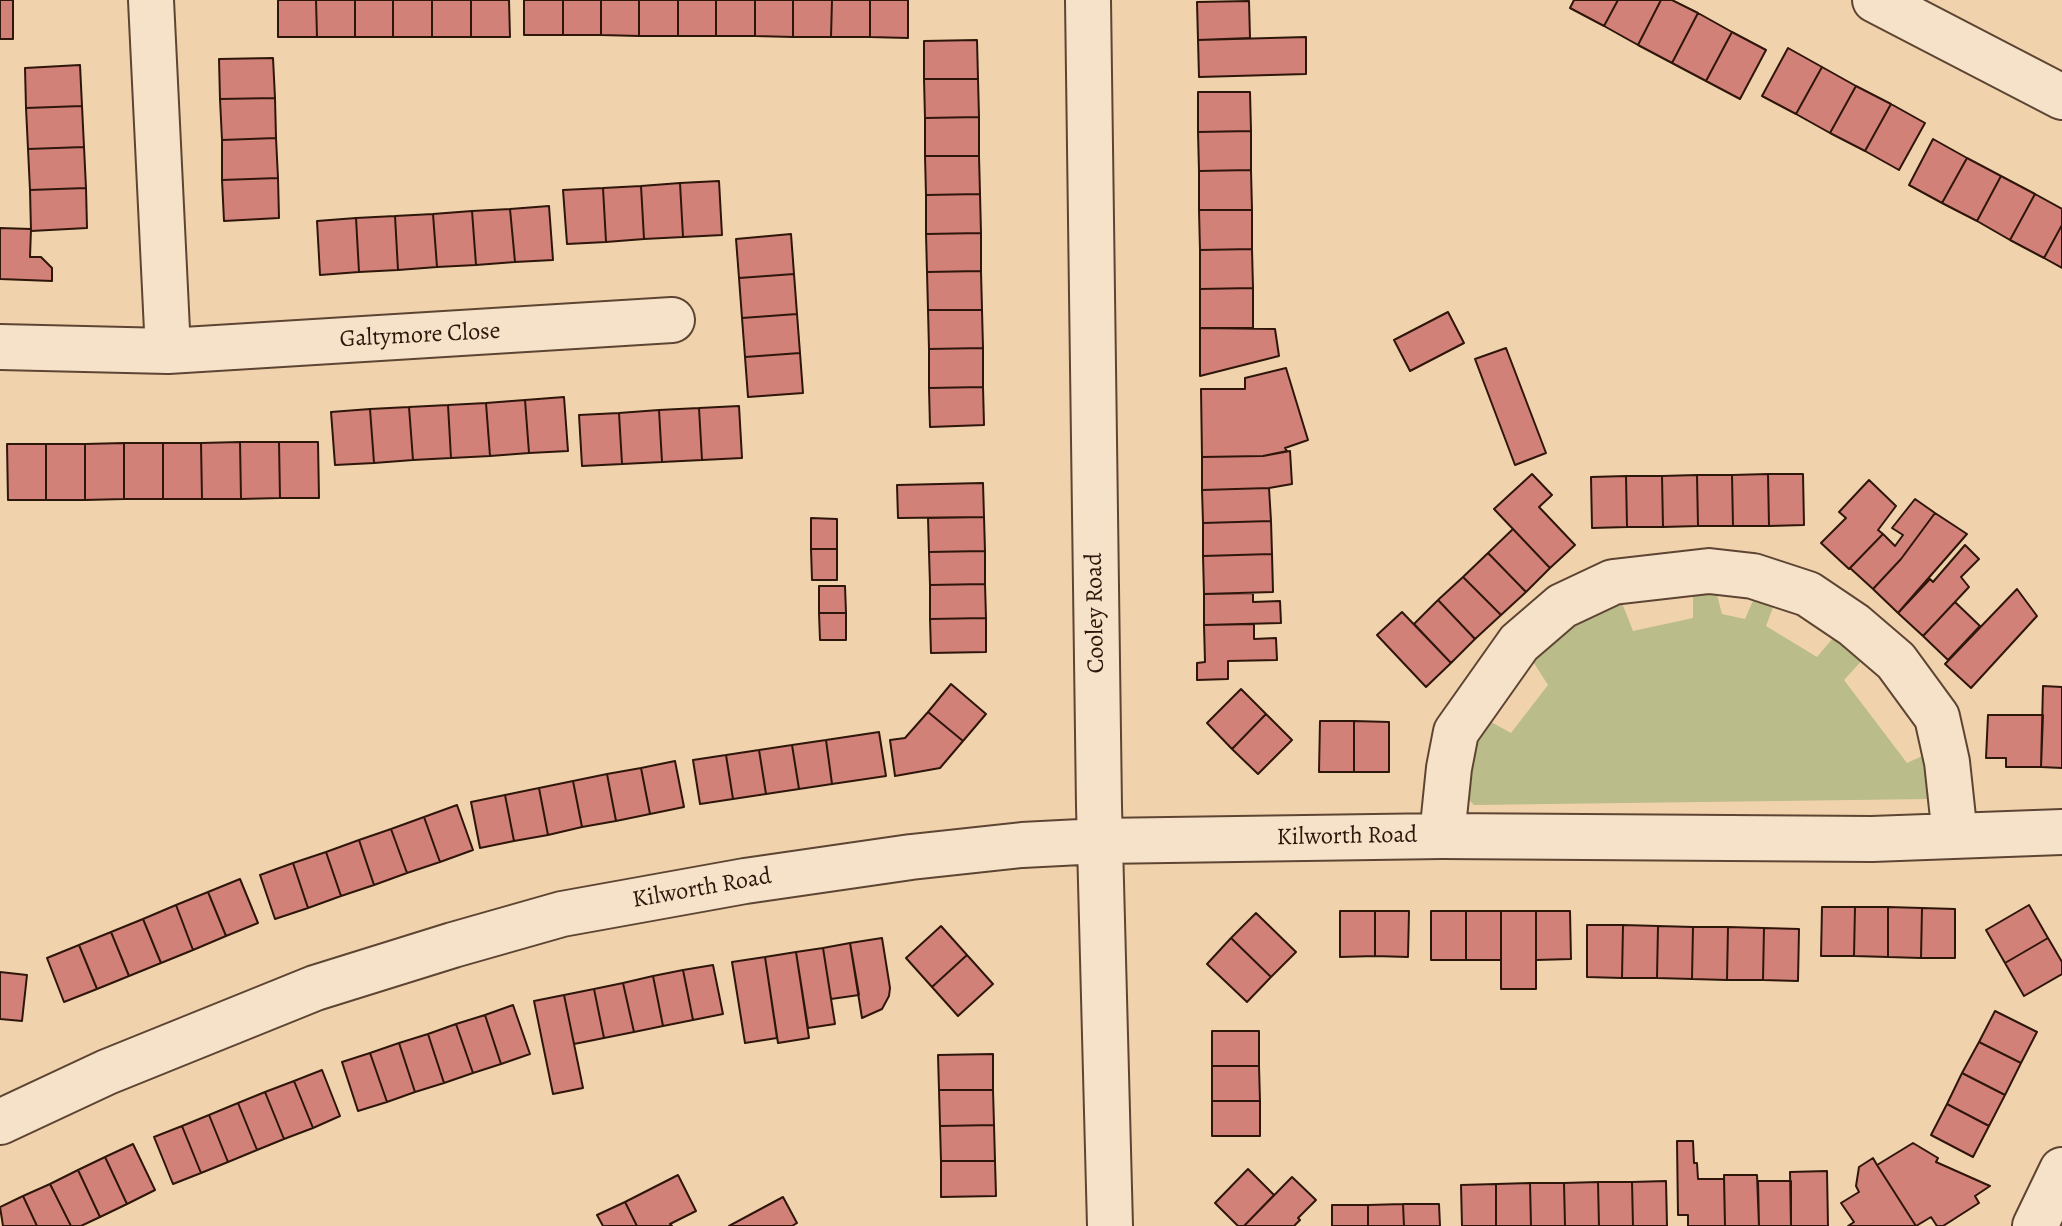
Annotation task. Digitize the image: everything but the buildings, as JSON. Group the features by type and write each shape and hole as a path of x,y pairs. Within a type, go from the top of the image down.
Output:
{"street":[{"path":"151,0 168,351"},
{"name":"Cooley Road","path":"1088,0 1100,841 1110,1226"},
{"path":"1875,0 2062,97"},
{"name":"Galtymore Close","path":"0,347 168,351 672,320"},
{"name":"Kilworth Road","path":"1442,836 1456,732 1519,643 1562,606 1613,582 1709,571 1753,576 1808,594 1854,625 1896,661 1937,717 1947,762 1955,836"},
{"name":"Kilworth Road","path":"0,1122 107,1072 315,988 562,914 745,881 911,857 1022,845 1100,841 1442,836 1872,839 2062,832"},
{"path":"2035,1226 2062,1170"}],"green space":[{"path":"1715,587 1722,614 1745,619 1756,594 1775,602 1766,626 1817,657 1838,632 1866,656 1844,680 1907,763 1933,751 1929,799 1474,805 1457,787 1482,717 1511,733 1548,685 1532,660 1567,628 1622,603 1633,631 1693,618 1693,593"}]}
